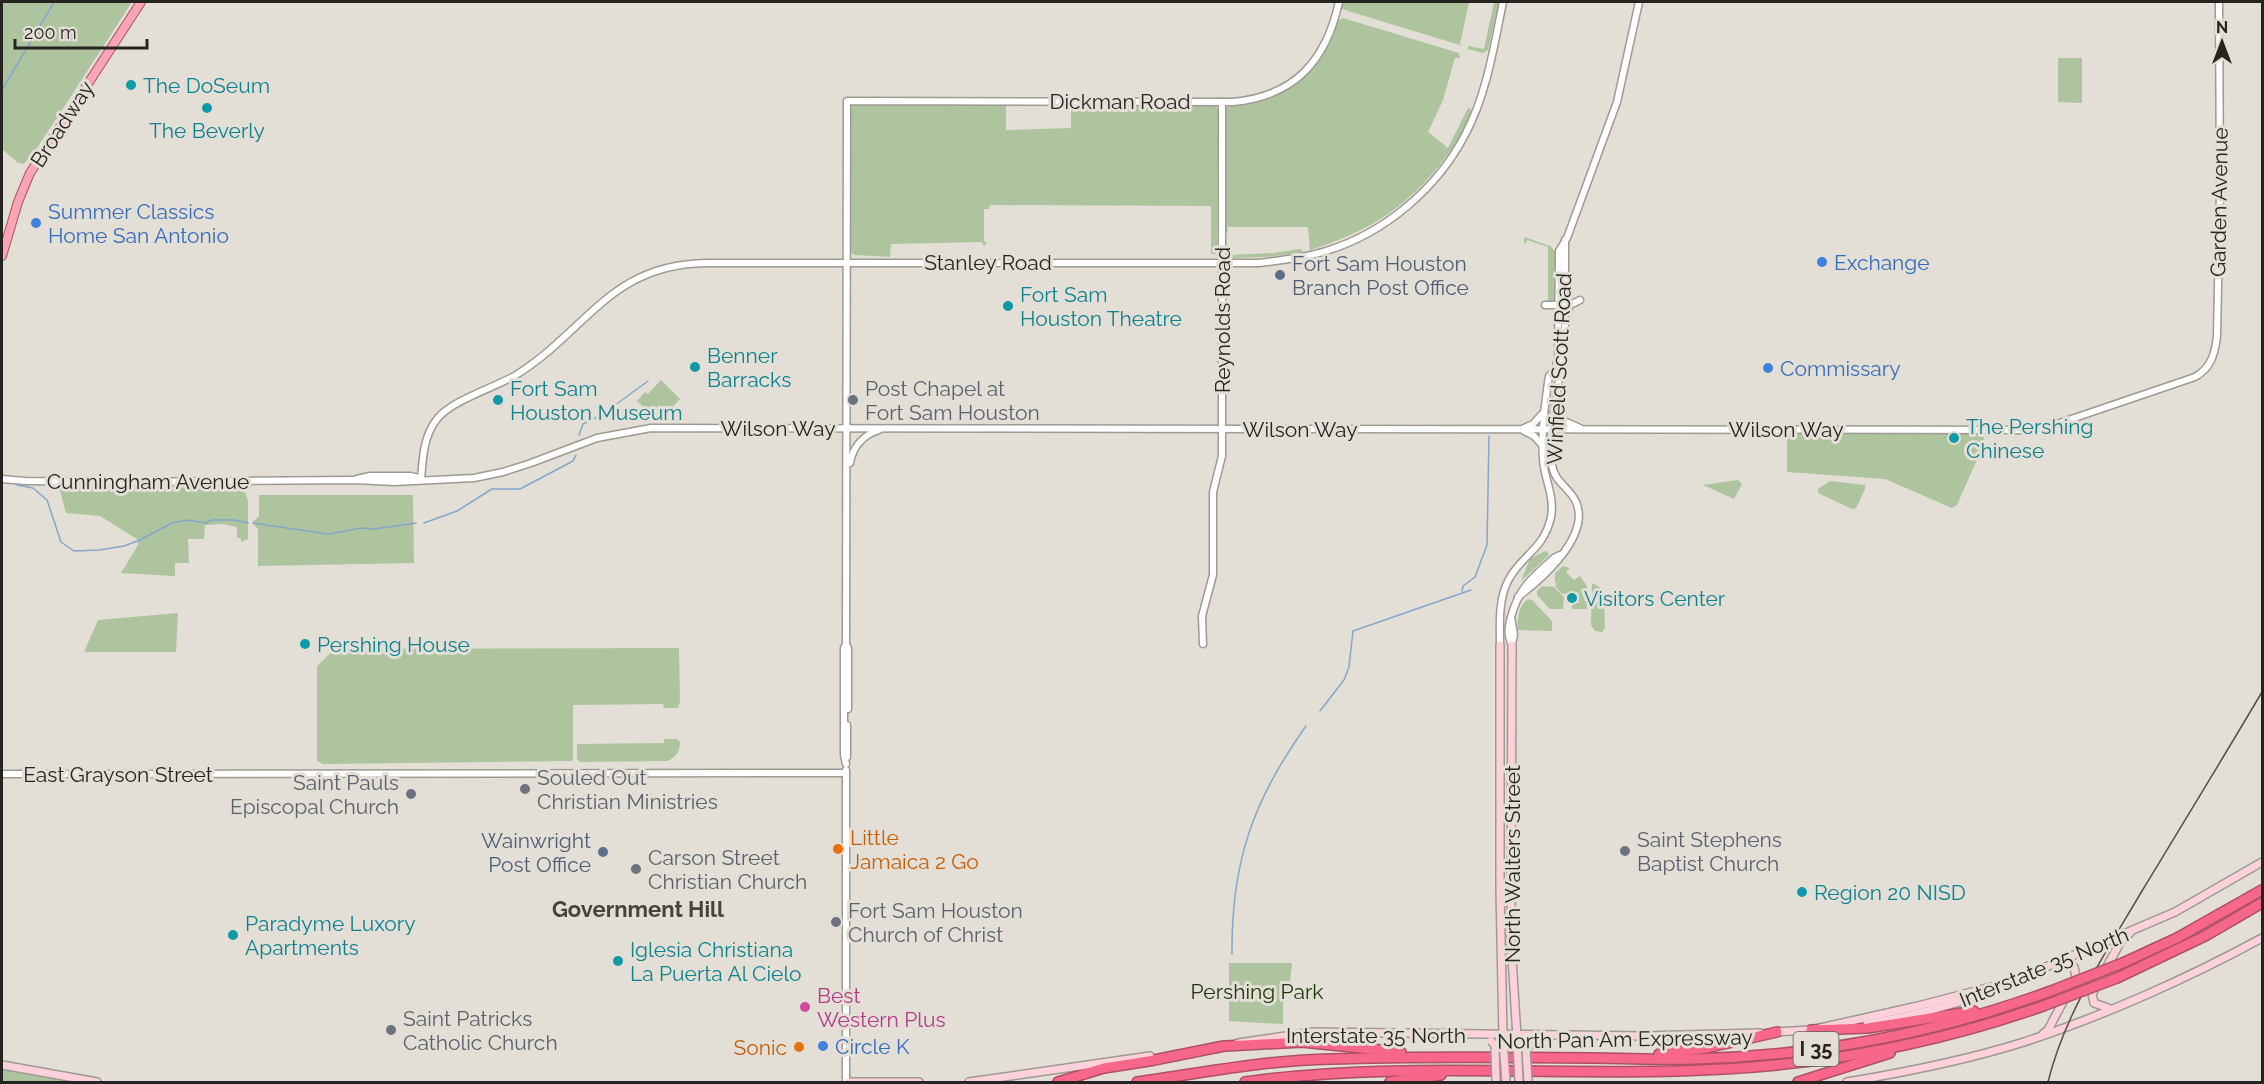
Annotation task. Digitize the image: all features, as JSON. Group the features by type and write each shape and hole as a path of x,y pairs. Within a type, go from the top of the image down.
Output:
{"highway":[{"name":"North Pan Am Expressway","path":"1137,1083 1240,1066 1329,1059 1692,1059 1825,1048 1926,1029 2038,996 2125,962 2177,938 2262,890"},
{"name":"North Pan Am Expressway","path":"1245,1083 1355,1071 1692,1070 1777,1065 1894,1047 2012,1017 2117,978 2205,936 2262,903"},
{"path":"1811,1030 1896,1025 2038,996"},
{"path":"1798,1083 1882,1056 1977,1031 2012,1017"},
{"path":"1588,1058 1686,1051 1777,1032"},
{"path":"1058,1083 1104,1068 1225,1046 1302,1042 1493,1059"},
{"path":"1390,1083 1491,1070"}],"main road":[{"name":"Broadway","path":"2,256 30,173 141,2"},
{"name":"North Walters Street","path":"1500,645 1500,890 1506,1083"},
{"name":"North Walters Street","path":"1512,645 1511,942 1519,1083"},
{"name":"Interstate 35 North","path":"969,1083 1312,1032 1517,1037 1751,1033 1868,1024 1911,1016 1982,994 2014,981 2185,907 2262,862"},
{"path":"2110,1009 2094,1003 2092,994 2121,941 2134,929"},
{"path":"1847,1083 1945,1063 2041,1036 2110,1009 2262,938"},
{"path":"2041,1036 2048,1030 2076,977 2074,967 2068,962 2058,961"},
{"path":"1466,1034 1491,1041 1495,1046 1496,1083"},
{"path":"1528,1083 1527,1049 1532,1042 1550,1035"},
{"path":"2,1065 97,1083"},
{"path":"847,1083 919,1083"}],"street":[{"name":"Dickman Road","path":"847,262 847,101 1222,102 1256,99 1277,91 1297,78 1313,62 1331,32 1339,2"},
{"name":"Stanley Road","path":"421,479 425,441 440,415 452,406 494,387 532,364 609,295 639,277 668,267 692,263 1259,263 1328,251 1379,227 1400,213 1424,192 1453,155 1472,120 1491,59 1503,2"},
{"name":"Winfield Scott Road","path":"1500,645 1501,604 1508,581 1513,572 1540,544 1551,518 1551,494 1543,459 1543,429 1549,376 1555,370 1558,358 1558,259 1617,102 1639,2"},
{"name":"Garden Avenue","path":"2179,383 2201,374 2208,366 2214,357 2217,336 2220,189 2219,2"},
{"name":"Reynolds Road","path":"1203,644 1202,616 1213,575 1213,492 1222,456 1222,102"},
{"name":"Winfield Scott Road","path":"1512,645 1508,635 1508,625 1522,588 1561,554 1574,538 1578,530 1580,515 1576,500 1555,476 1552,468 1552,429 1561,346 1565,332 1565,240"},
{"path":"847,262 846,644 843,648 846,764 847,1083"},
{"path":"1565,290 1569,296 1580,300 1568,307 1568,326 1565,332"},
{"path":"1545,305 1558,305"},
{"name":"Wilson Way","path":"295,480 400,482 421,479 474,478 503,472 597,438 651,428 2034,430 2179,383"},
{"path":"1555,410 1562,420 1583,429"},
{"path":"1521,429 1533,424 1545,412"},
{"path":"847,482 854,449 865,436 884,428"},
{"path":"1521,429 1534,436 1543,446"},
{"path":"1551,448 1561,434 1572,429"},
{"name":"Cunningham Avenue","path":"2,479 122,482 295,480"},
{"name":"East Grayson Street","path":"2,774 846,773"}],"green space":[{"path":"2,2 132,2 51,127 30,158 23,164 17,162 2,149"},
{"path":"1341,2 1469,2 1460,44 1463,46 1348,11 1341,8"},
{"path":"1494,2 1499,2 1488,50 1483,53 1468,49 1468,46 1484,49"},
{"path":"1343,18 1459,53 1460,58 1455,58 1443,100 1428,132 1448,148 1468,108 1471,109 1470,115 1462,133 1434,172 1404,202 1351,235 1310,250 1308,227 1227,227 1226,232 1226,107 1265,99 1297,82 1321,57 1338,21"},
{"path":"2058,58 2082,58 2082,103 2058,102"},
{"path":"855,104 1006,104 1006,130 1071,128 1071,104 1213,104 1218,109 1217,254 1211,254 1211,206 990,205 989,209 984,209 984,241 987,243 984,246 982,242 891,244 890,257 854,255 851,252 851,106"},
{"path":"1524,237 1550,246 1556,252 1556,301 1554,303 1548,301 1548,247 1527,240 1524,243"},
{"path":"1301,249 1303,252 1301,253 1266,257 1230,258 1225,253 1225,250 1229,255"},
{"path":"661,380 680,399 667,413 659,405 651,414 637,401 645,392 648,394"},
{"path":"1787,433 1981,433 1984,437 1983,446 1957,505 1952,508 1885,479 1787,472"},
{"path":"1738,480 1742,484 1734,499 1703,485"},
{"path":"1830,481 1865,485 1856,508 1852,509 1818,493 1818,489"},
{"path":"242,485 248,500 248,539 241,542 241,538 237,538 237,527 223,524 205,525 204,539 188,539 189,563 175,563 175,576 121,573 138,545 137,539 100,516 66,513 59,487"},
{"path":"259,495 413,495 414,563 258,566 258,529 253,521 259,517"},
{"path":"1545,551 1548,552 1548,556 1521,581 1530,559"},
{"path":"1563,566 1570,568 1566,572 1574,580 1580,576 1587,586 1587,609 1572,609 1572,603 1579,603 1577,592 1562,594 1555,586 1563,577 1556,584 1555,573"},
{"path":"1592,583 1604,592 1605,628 1602,632 1595,631 1591,625"},
{"path":"1542,586 1554,587 1564,597 1563,609 1550,609 1537,595 1537,591"},
{"path":"1528,599 1532,600 1552,621 1552,631 1517,630 1520,609"},
{"path":"178,613 176,652 84,652 98,620"},
{"path":"679,648 680,701 678,708 664,708 663,704 573,705 573,759 571,761 323,764 317,761 317,666 335,649"},
{"path":"664,739 677,739 680,742 677,753 668,761 580,762 577,759 577,744 664,743"},
{"name":"Pershing Park","path":"1229,963 1292,963 1289,991 1283,1000 1283,1024 1229,1021"},
{"path":"2,1067 81,1082 2,1082"}],"waterway":[{"path":"2,90 54,2"},
{"path":"579,435 583,424 603,414 648,381"},
{"path":"1462,591 1463,586 1475,577 1487,545 1489,436"},
{"path":"424,523 457,511 492,489 520,489 573,461 576,455"},
{"path":"17,485 33,488 47,500 61,542 74,551 124,546 172,523 188,520 206,523 212,520 234,520 248,523"},
{"path":"253,523 328,534 416,523"},
{"path":"1320,711 1344,680 1349,667 1353,631 1471,590"},
{"path":"1232,954 1236,890 1249,834 1272,780 1306,726"}],"railway":[{"path":"2048,1082 2055,1056 2088,984 2262,692"}],"place":[{"name":"The DoSeum","path":"131,85"},
{"name":"The Beverly","path":"207,108"},
{"name":"Summer Classics Home San Antonio","path":"36,223"},
{"name":"Exchange","path":"1822,262"},
{"name":"Fort Sam Houston Branch Post Office","path":"1280,275"},
{"name":"Fort Sam Houston Theatre","path":"1008,306"},
{"name":"Benner Barracks","path":"695,367"},
{"name":"Commissary","path":"1768,368"},
{"name":"Fort Sam Houston Museum","path":"498,400"},
{"name":"Post Chapel at Fort Sam Houston","path":"853,400"},
{"name":"The Pershing Chinese","path":"1954,438"},
{"name":"Visitors Center","path":"1572,598"},
{"name":"Pershing House","path":"305,644"},
{"name":"Souled Out Christian Ministries","path":"525,789"},
{"name":"Saint Pauls Episcopal Church","path":"411,794"},
{"name":"Little Jamaica 2 Go","path":"838,849"},
{"name":"Saint Stephens Baptist Church","path":"1625,851"},
{"name":"Wainwright Post Office","path":"603,852"},
{"name":"Carson Street Christian Church","path":"636,869"},
{"name":"Region 20 NISD","path":"1802,892"},
{"name":"Fort Sam Houston Church of Christ","path":"836,922"},
{"name":"Paradyme Luxory Apartments","path":"233,935"},
{"name":"Iglesia Christiana La Puerta Al Cielo","path":"618,961"},
{"name":"Best Western Plus","path":"805,1007"},
{"name":"Saint Patricks Catholic Church","path":"391,1030"},
{"name":"Circle K","path":"823,1046"},
{"name":"Sonic","path":"799,1047"}],"district":[{"name":"Government Hill","path":"638,909"}]}
